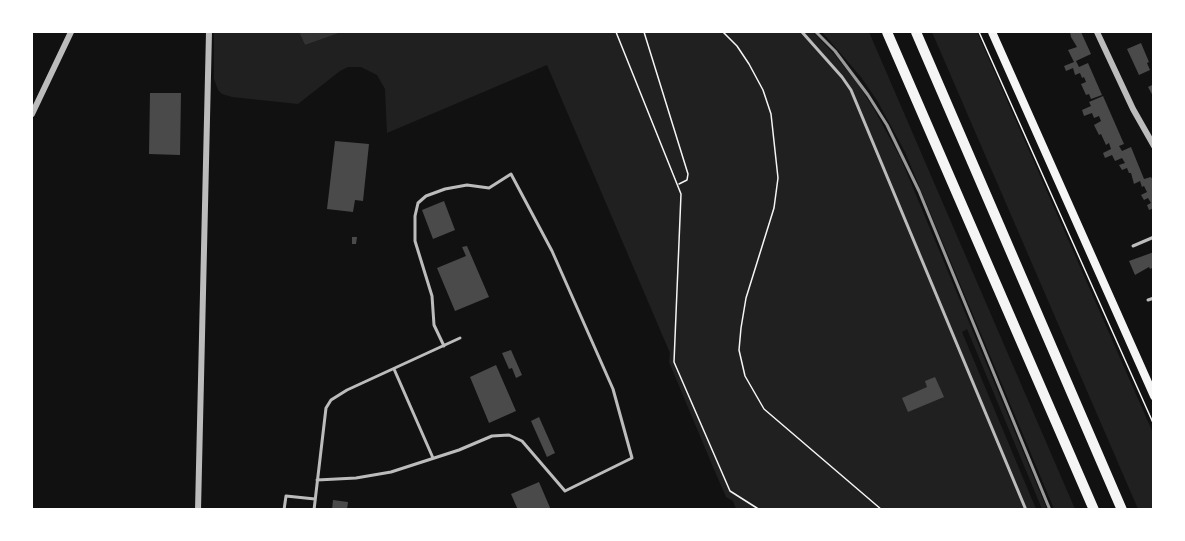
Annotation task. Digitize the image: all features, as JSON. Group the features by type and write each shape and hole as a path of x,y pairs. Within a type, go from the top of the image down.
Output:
{"highway":[{"path":"887,32 1094,510"},
{"path":"916,32 1122,510"}],"main road":[{"path":"992,32 1154,396"}],"street":[{"path":"32,114 70,32"},
{"path":"198,510 209,32"},
{"path":"1097,32 1133,109 1154,147"}],"lane":[{"path":"802,32 851,90 1026,510"},
{"path":"317,480 391,472 492,436 508,435 522,441 565,491 632,458 613,389 552,251 511,174 489,188 467,184 426,196 418,203 415,216 415,241 432,296 434,325 444,346"},
{"path":"1133,246 1154,237"},
{"path":"1148,300 1154,298"},
{"path":"314,510 326,408 331,400 347,390 460,338"},
{"path":"394,369 434,458"},
{"path":"284,510 286,496 315,498"}],"path":[{"path":"616,32 681,194 674,362 730,491 760,510"},
{"path":"644,32 688,174 687,180 677,184"},
{"path":"723,32 749,64 762,90 771,114 778,178 774,208 746,298 741,328 739,350 745,376 764,409 882,510"},
{"path":"979,32 1154,425"}],"shaded area":[{"path":"214,32 299,32 305,45 342,32 813,32 857,83 901,159 1047,509 1042,509 967,329 962,332 1036,509 736,509 733,501 726,497 713,467 669,362 670,353 547,65 387,133 385,89 377,75 361,67 348,67 340,71 298,104 222,94 214,79"},
{"path":"299,32 342,32 305,45"},
{"path":"822,32 869,32 1075,509 1054,509 905,152 878,102 861,77"},
{"path":"932,32 977,32 1153,433 1153,509 1138,509"}],"building":[{"path":"1070,32 1081,32 1091,54 1076,61 1079,67 1088,63 1102,95 1091,99 1089,94 1086,95 1081,84 1086,82 1084,77 1082,78 1080,73 1075,75 1073,68 1066,71 1064,66 1074,62 1068,50 1077,47"},
{"path":"1141,43 1150,70 1139,75 1127,49"},
{"path":"1154,84 1154,98 1148,87"},
{"path":"150,93 181,93 180,155 149,154"},
{"path":"1103,96 1124,144 1119,146 1122,151 1131,147 1144,179 1151,177 1154,182 1154,208 1149,210 1147,205 1151,203 1148,198 1144,200 1141,195 1147,192 1140,181 1134,184 1127,168 1122,170 1119,165 1125,163 1122,158 1115,161 1112,155 1105,158 1103,153 1111,149 1109,143 1106,145 1094,125 1101,121 1099,116 1094,118 1092,113 1084,116 1082,110 1091,106 1089,102"},
{"path":"335,141 369,144 363,201 355,200 353,212 327,209"},
{"path":"444,201 455,230 433,239 422,210"},
{"path":"352,237 357,237 356,244 352,244"},
{"path":"467,246 489,297 455,311 437,268 466,256 462,247"},
{"path":"1154,252 1154,267 1150,269 1149,267 1135,275 1129,261"},
{"path":"511,350 522,375 516,378 502,353"},
{"path":"496,365 516,411 489,423 470,377"},
{"path":"935,377 944,397 908,412 902,398 927,387 925,381"},
{"path":"539,417 555,453 547,457 531,421"},
{"path":"539,482 551,510 518,510 511,494"},
{"path":"333,500 348,502 347,510 332,510"}],"railway":[{"path":"816,32 835,51 887,125 919,191 1050,510"}]}
